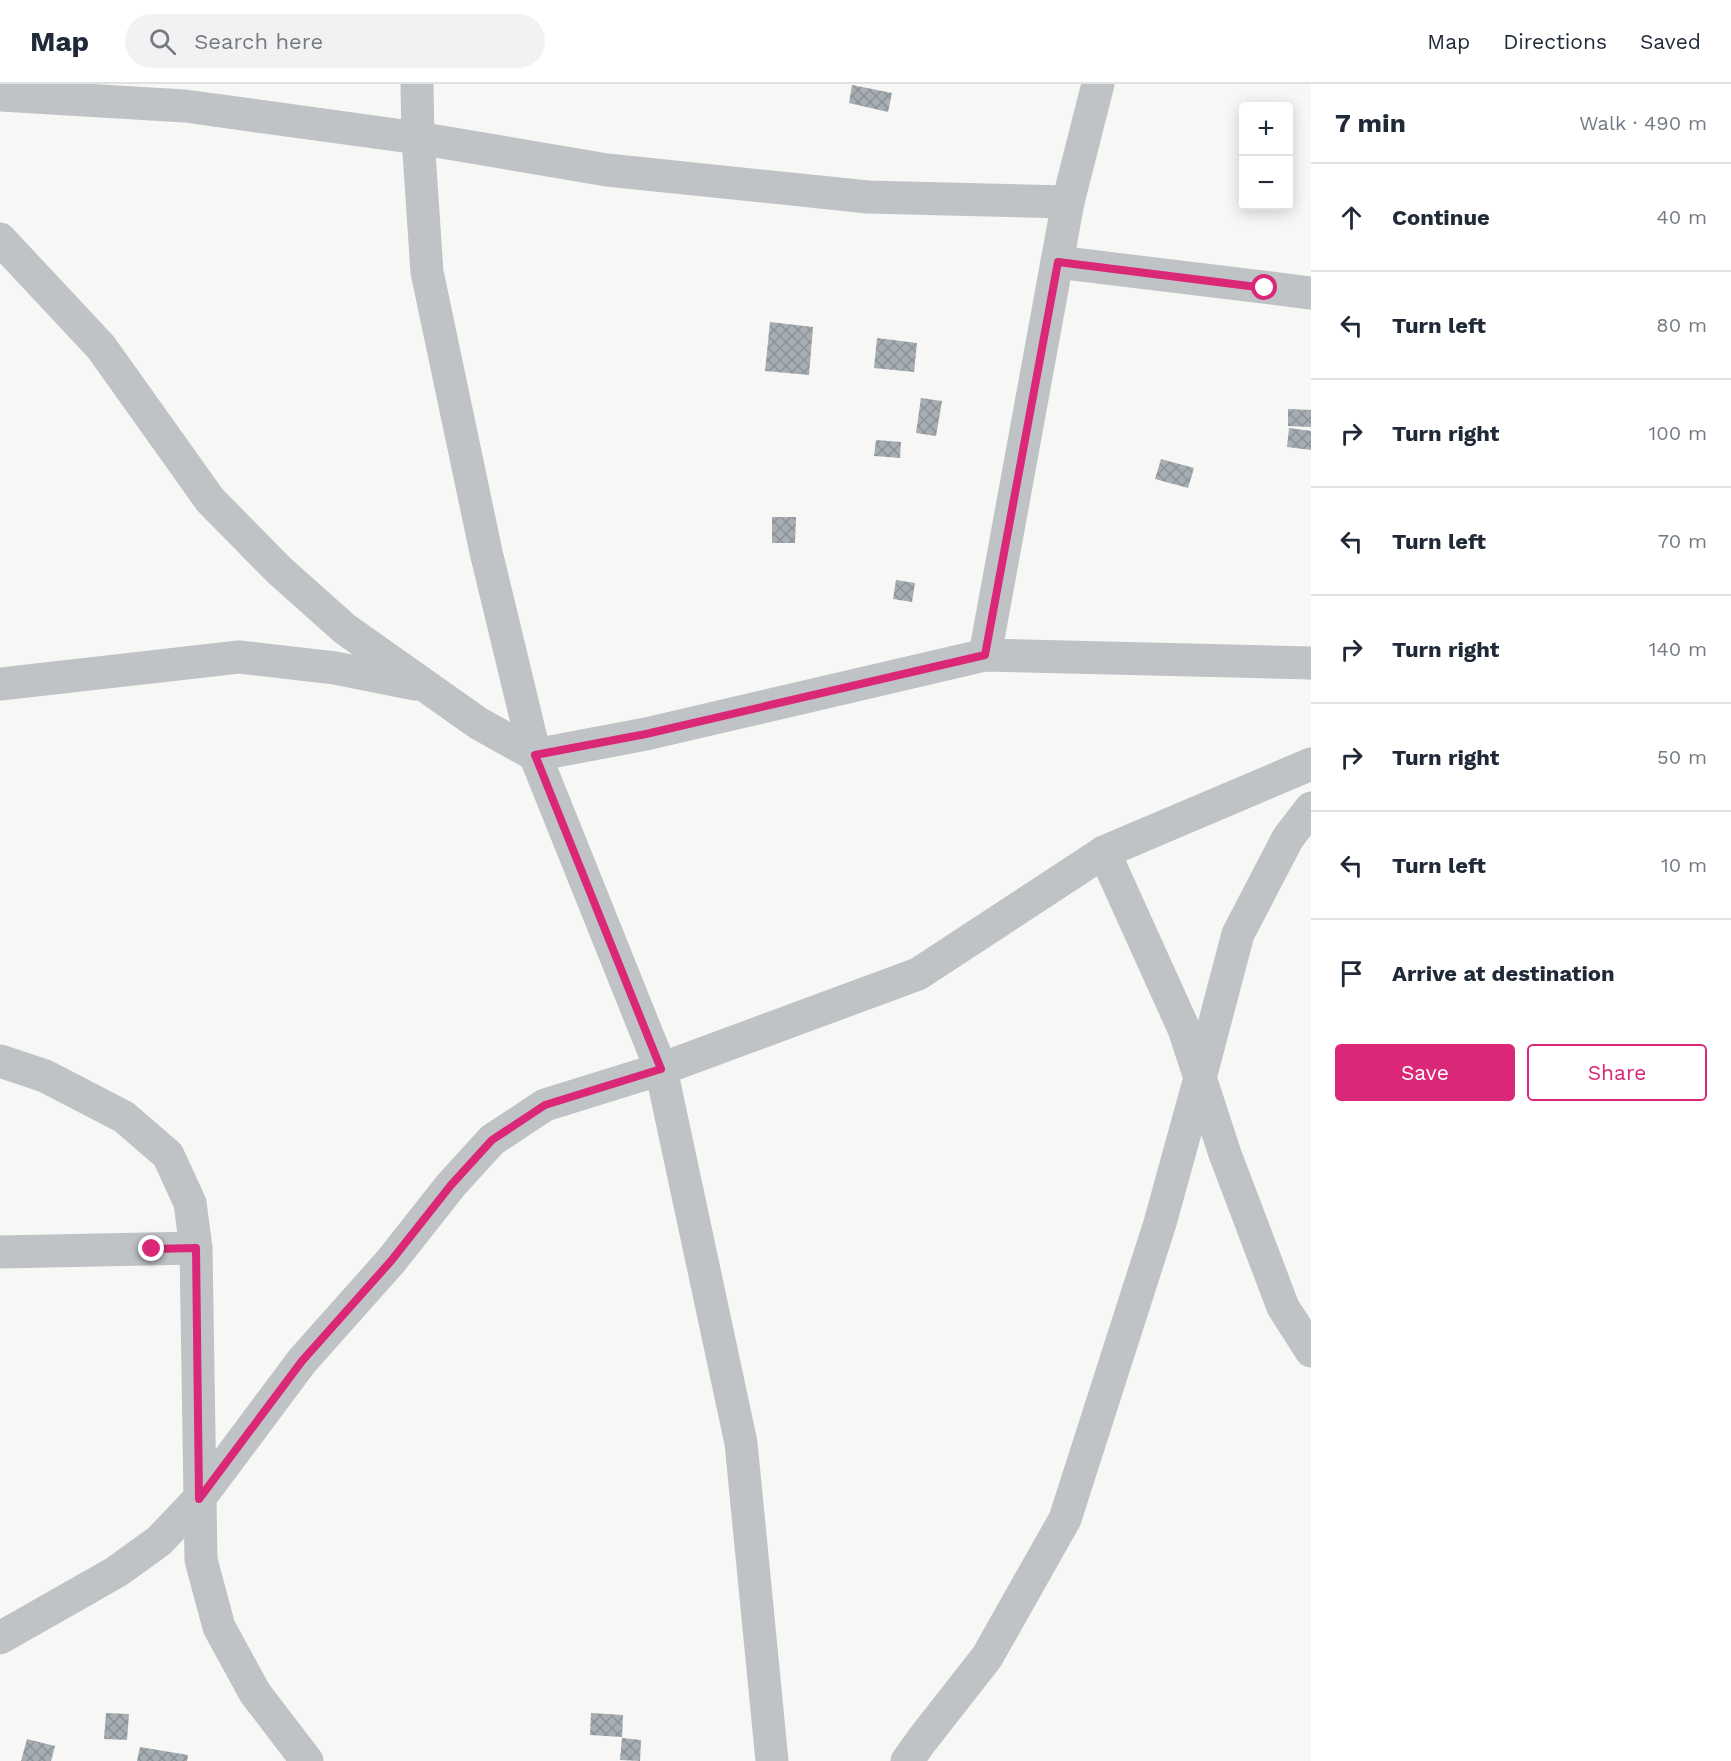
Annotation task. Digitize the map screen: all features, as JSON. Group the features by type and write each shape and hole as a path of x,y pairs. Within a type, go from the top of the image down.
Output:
{"street":[{"path":"417,84 418,138 427,272 486,552 535,755 661,1069 741,1443 772,1761"},
{"path":"985,655 1068,202 1098,84"},
{"path":"0,95 185,106 418,138 607,170 868,197 1068,202"},
{"path":"0,239 101,347 210,500 280,571 345,629 478,723 535,755 646,734 985,655 1311,663"},
{"path":"1058,262 1311,293"},
{"path":"0,684 239,657 335,668 429,687"},
{"path":"0,1638 116,1572 159,1541 199,1499 302,1361 391,1261 451,1185 492,1140 545,1105 661,1069 918,974 1104,852 1311,764"},
{"path":"907,1761 987,1657 1065,1519 1160,1222 1238,934 1288,838 1311,808"},
{"path":"1104,852 1184,1029 1225,1154 1283,1307 1311,1351"},
{"path":"0,1061 45,1076 124,1117 168,1155 190,1203 196,1248 201,1560 219,1627 255,1693 307,1761"},
{"path":"0,1252 196,1248"}],"building":[{"path":"852,85 892,93 888,112 849,103"},
{"path":"770,322 813,327 809,375 765,371"},
{"path":"877,338 917,343 914,372 874,368"},
{"path":"921,398 942,401 936,436 916,433"},
{"path":"1288,409 1311,410 1311,427 1288,426"},
{"path":"1289,428 1311,431 1311,450 1287,447"},
{"path":"876,440 901,442 900,458 874,456"},
{"path":"1161,459 1194,468 1188,488 1155,479"},
{"path":"772,517 796,517 795,543 772,543"},
{"path":"896,580 915,583 912,602 893,599"},
{"path":"106,1713 129,1714 127,1740 104,1739"},
{"path":"591,1713 623,1715 622,1737 590,1735"},
{"path":"622,1738 641,1740 640,1761 620,1760"},
{"path":"27,1739 55,1746 51,1761 21,1761"},
{"path":"140,1747 188,1755 187,1761 137,1761"}],"route":[{"path":"152,1249 196,1248 199,1499 302,1361 391,1261 451,1185 492,1140 545,1105 661,1069 535,755 646,734 985,655 1058,262 1265,288"}]}
